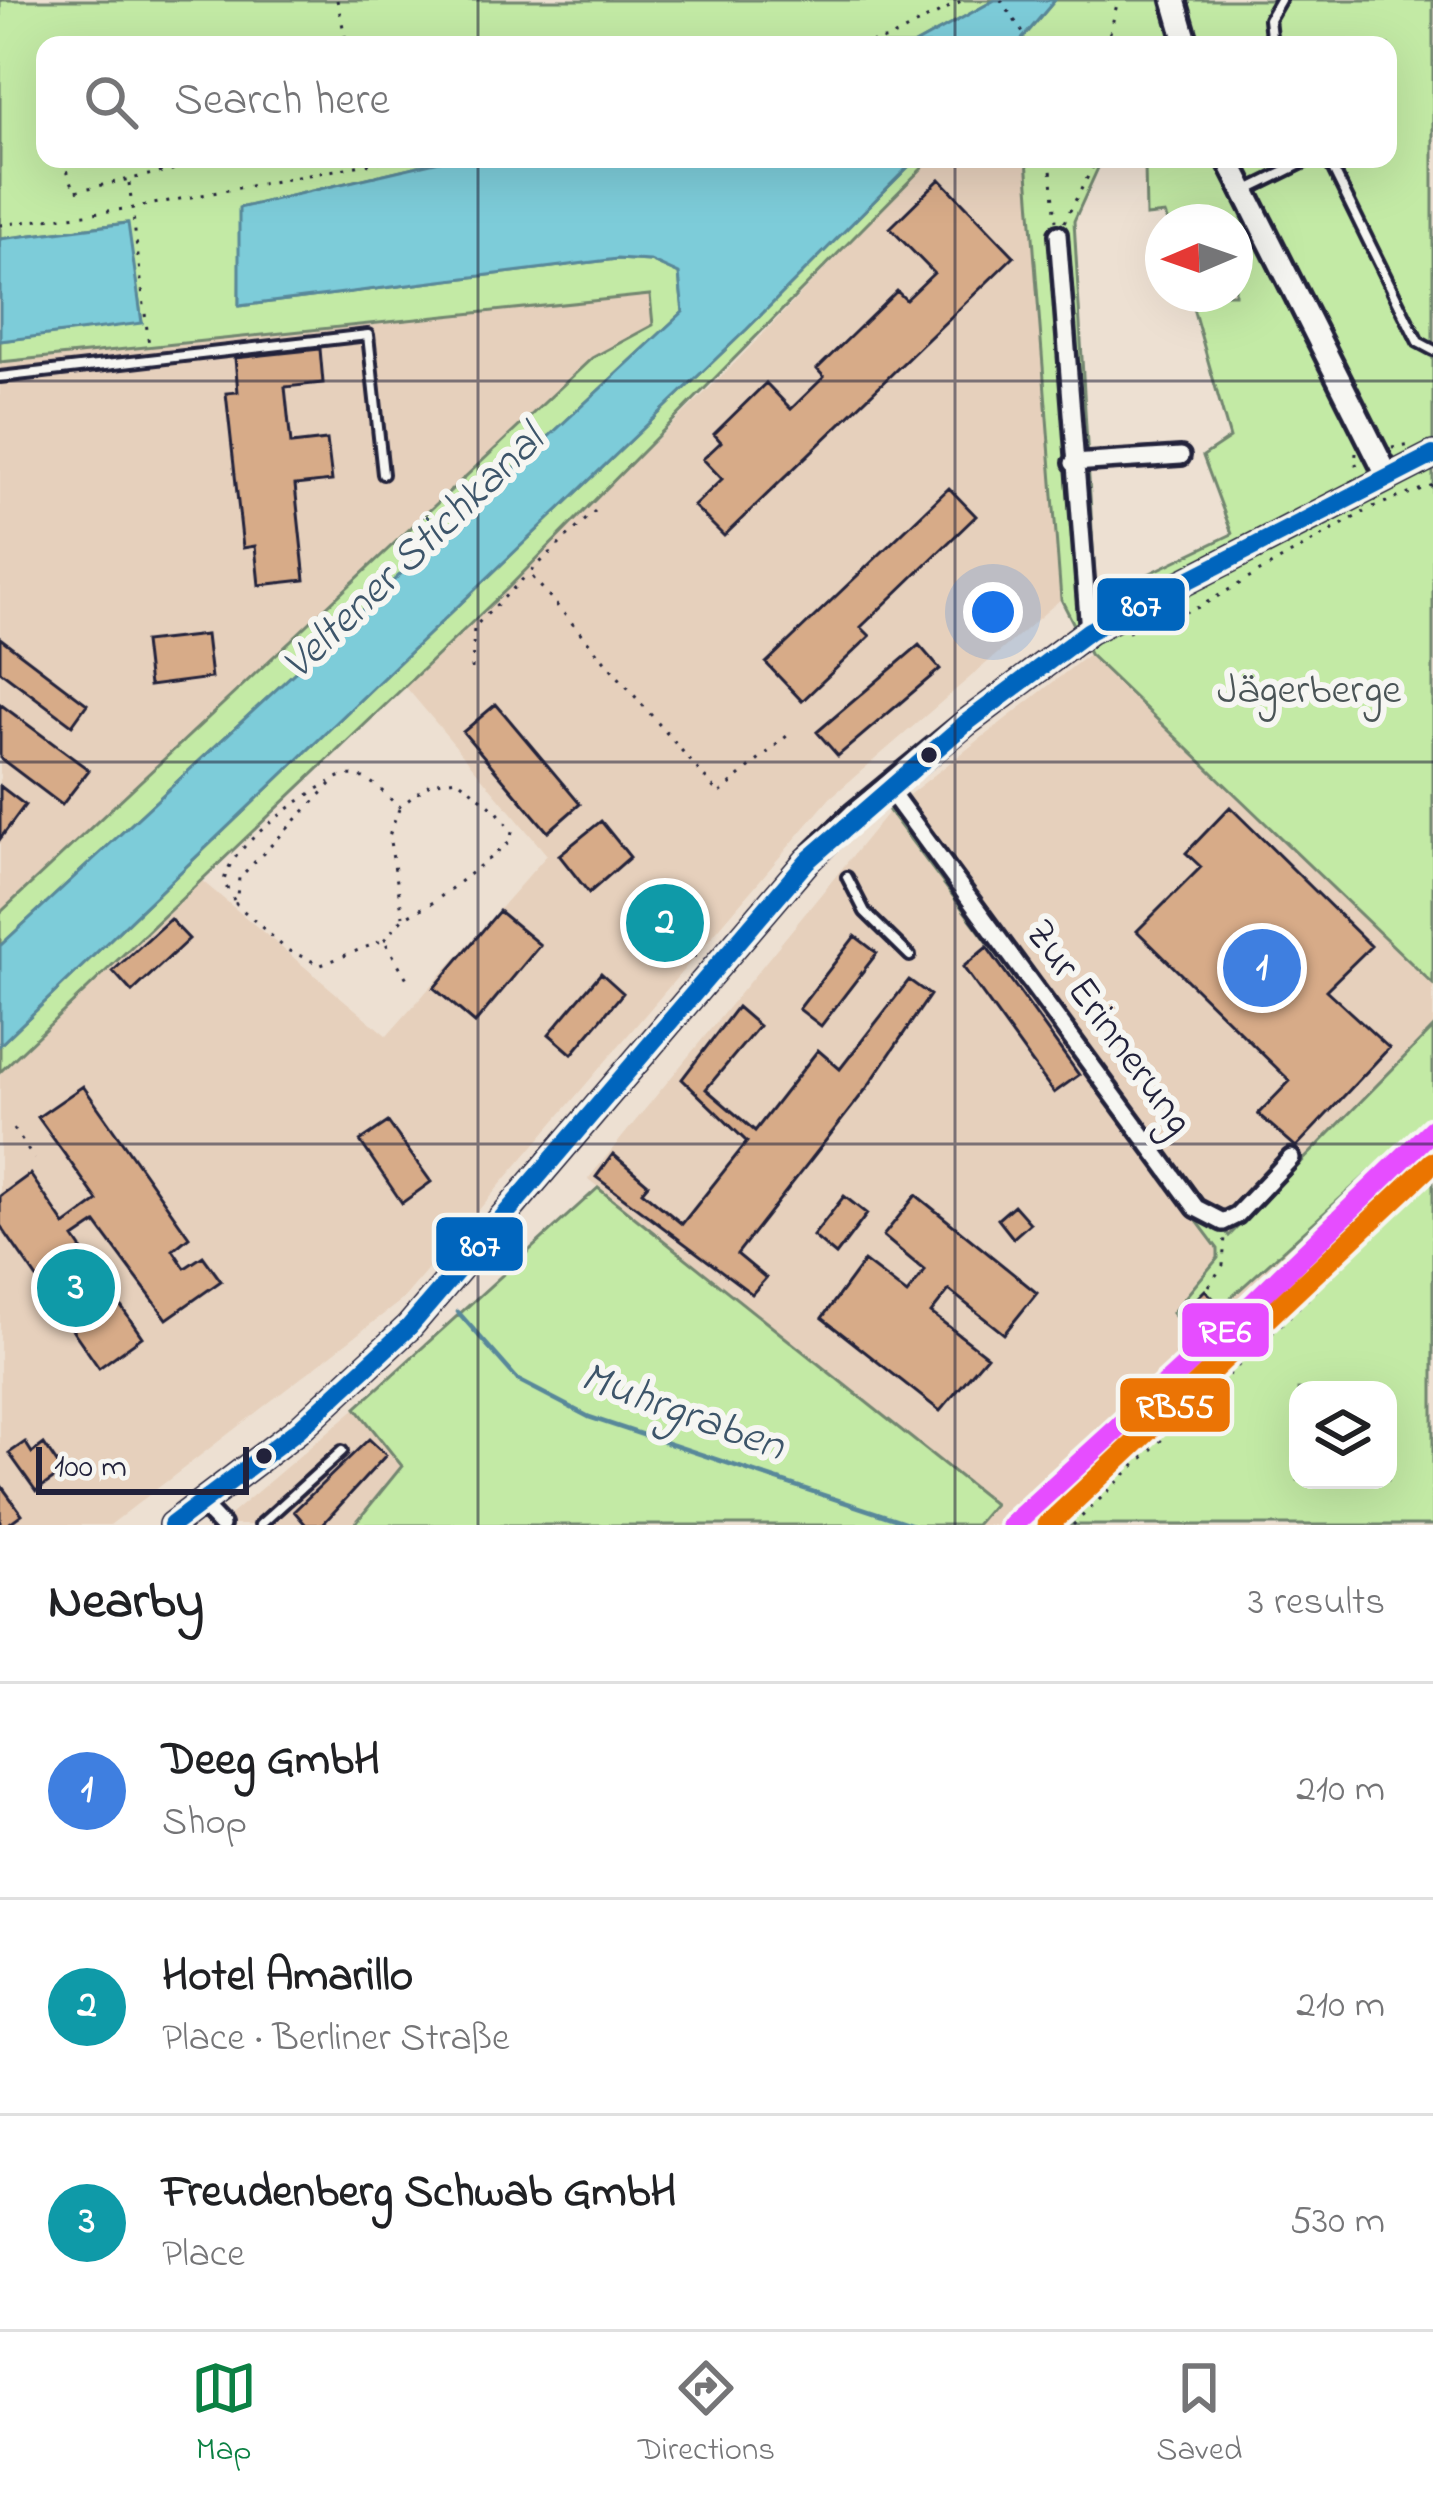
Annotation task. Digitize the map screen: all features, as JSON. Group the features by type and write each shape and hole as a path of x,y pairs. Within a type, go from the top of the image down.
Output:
{"main road":[{"path":"1174,0 1184,36"},
{"path":"1231,168 1388,475"},
{"path":"172,1525 299,1429 409,1328 807,861 888,788 1089,631 1433,455"}],"street":[{"path":"1058,235 1089,631"},
{"path":"1073,463 1181,456"},
{"name":"Zur Erinnerung","path":"888,788 1196,1208 1223,1222"},
{"path":"1223,1222 1237,1215 1292,1158"},
{"path":"201,1504 221,1525"}],"lane":[{"path":"1271,36 1269,19 1280,0"},
{"path":"1241,193 1292,168"},
{"path":"1332,168 1418,342 1433,350"},
{"path":"0,377 368,335 382,474"},
{"path":"847,877 865,912 910,956"},
{"path":"260,1525 341,1451"}],"path":[{"path":"337,0 345,36"},
{"path":"895,36 963,0"},
{"path":"1001,0 1025,36"},
{"path":"1109,36 1118,0"},
{"path":"66,168 75,191 186,168"},
{"path":"0,225 132,208 342,168"},
{"path":"1052,168 1058,235"},
{"path":"1058,235 1092,168"},
{"path":"129,182 152,360"},
{"path":"1118,635 1199,608 1370,508 1433,485"},
{"path":"472,669 474,627 595,511"},
{"path":"529,573 719,794 788,735"},
{"path":"399,807 363,776 350,773 337,778 296,800 227,866 224,883 236,904 287,950 322,965 384,940 403,918 434,902 510,842 512,832 496,810 457,779 431,783 399,807 389,836 403,918"},
{"path":"236,904 238,878 337,778"},
{"path":"676,939 696,958"},
{"path":"384,940 409,982"},
{"path":"14,1129 34,1159"},
{"path":"1073,1525 1433,1178"},
{"path":"1209,1286 1227,1250 1223,1222"}],"shaded area":[{"path":"922,168 1028,168 1061,599 830,798 402,1300 110,1525 0,1525 0,1072 201,880 387,1036 547,855 405,686 727,371"},
{"path":"651,295 653,325 592,359 0,913 0,362"},
{"path":"1089,654 1433,984 1433,1028 1229,1236 906,797"},
{"path":"889,811 1218,1250 1218,1258 1172,1313 1192,1333 1433,1114 1433,1168 1063,1525 976,1525 993,1504 588,1179"},
{"path":"356,1408 402,1466 354,1525 218,1525"}],"green space":[{"path":"0,0 995,0 929,36 36,36 36,168 410,168 240,208 239,306 617,259 650,261 679,274 683,312 0,946 0,913 592,358 653,325 650,295 0,362 0,341 142,322 127,223 0,239"},
{"name":"Jägerberge","path":"1055,0 1433,0 1433,984 1089,654 1061,599 1028,168 1098,168 1074,221 1096,599 1232,534 1203,456 1230,438 1194,312 1253,312 1253,204 1146,204 1145,168 1397,168 1397,36 1025,36"},
{"path":"907,168 922,168 508,588 0,1072 0,1045 747,329"},
{"path":"906,796 1229,1236 1433,1028 1433,1114 1191,1334 1172,1313 1218,1258 1218,1249 889,811"},
{"path":"1433,1168 1433,1525 1063,1525"},
{"path":"598,1188 994,1504 976,1525 354,1525 402,1466 356,1408"}],"water":[{"path":"995,0 1055,0 1025,36 929,36"},
{"path":"410,168 907,168 747,329 0,1045 0,946 683,312 679,274 650,261 617,259 239,306 239,208"},
{"path":"128,223 142,323 0,341 0,239"}],"building":[{"path":"940,179 1014,256 724,536 694,506 722,479 703,459 721,442 714,434 766,383 791,409 824,377 817,369 897,291 906,300 934,273 890,228"},
{"path":"320,349 323,383 285,387 291,444 327,440 332,481 295,485 305,580 259,585 255,546 243,548 226,393 238,392 235,358"},
{"path":"949,488 976,516 861,627 870,636 802,701 766,663"},
{"path":"206,635 211,678 149,686 144,642"},
{"path":"0,638 87,704 72,725 0,671"},
{"path":"919,645 940,669 838,756 817,732"},
{"path":"0,704 89,770 62,805 0,758"},
{"path":"496,704 580,804 548,832 463,732"},
{"path":"0,786 25,805 0,839"},
{"path":"1230,807 1371,946 1326,990 1389,1048 1296,1147 1258,1114 1290,1081 1137,931 1201,867 1186,853"},
{"path":"601,821 630,857 589,893 559,855"},
{"path":"673,887 699,910 647,963 625,943"},
{"path":"499,911 540,945 475,1023 434,988"},
{"path":"170,919 189,939 132,992 113,971"},
{"path":"855,936 877,953 821,1026 799,1009"},
{"path":"987,947 1079,1075 1054,1093 963,967"},
{"path":"601,973 623,993 572,1054 549,1034"},
{"path":"909,980 930,995 866,1089 737,1254 766,1278 752,1294 596,1177 613,1154 648,1184 642,1191 682,1224 747,1142 682,1079 737,1007 759,1026 706,1089 755,1131 818,1050 840,1069"},
{"path":"83,1086 189,1237 173,1250 185,1268 203,1256 221,1281 167,1319 96,1223 74,1238 142,1337 99,1368 0,1225 0,1196 30,1174 65,1225 98,1201 38,1117"},
{"path":"388,1122 431,1182 402,1203 360,1141"},
{"path":"916,1195 1037,1293 1004,1334 949,1290 931,1313 987,1356 940,1411 822,1318 864,1261 907,1294 925,1271 883,1236"},
{"path":"844,1196 867,1214 836,1255 813,1236"},
{"path":"1014,1205 1030,1223 1013,1238 998,1219"},
{"path":"1205,1290 1218,1303 1192,1329 1179,1316"},
{"path":"369,1439 386,1455 322,1525 306,1525 294,1511"},
{"path":"25,1442 32,1453 44,1444 63,1472 36,1491 9,1453"},
{"path":"0,1484 22,1514 7,1525 0,1525"}],"waterway":[{"name":"Muhrgraben","path":"458,1312 518,1380 589,1417 913,1525"}],"railway":[{"path":"1031,1525 1433,1147"}],"transit line":[{"name":"807","path":"172,1525 299,1429 409,1327 807,861 966,723 1089,631 1433,455"},
{"name":"RE6","path":"1012,1525 1233,1323 1433,1129"},
{"name":"RB55","path":"1048,1525 1433,1162"}],"place":[{"name":"Hotel Amarillo","path":"665,923"},
{"name":"Deeg GmbH","path":"1262,968"},
{"name":"Freudenberg Schwab GmbH","path":"76,1288"}],"water label":[{"name":"Veltener Stichkanal","path":"414,554"}]}
